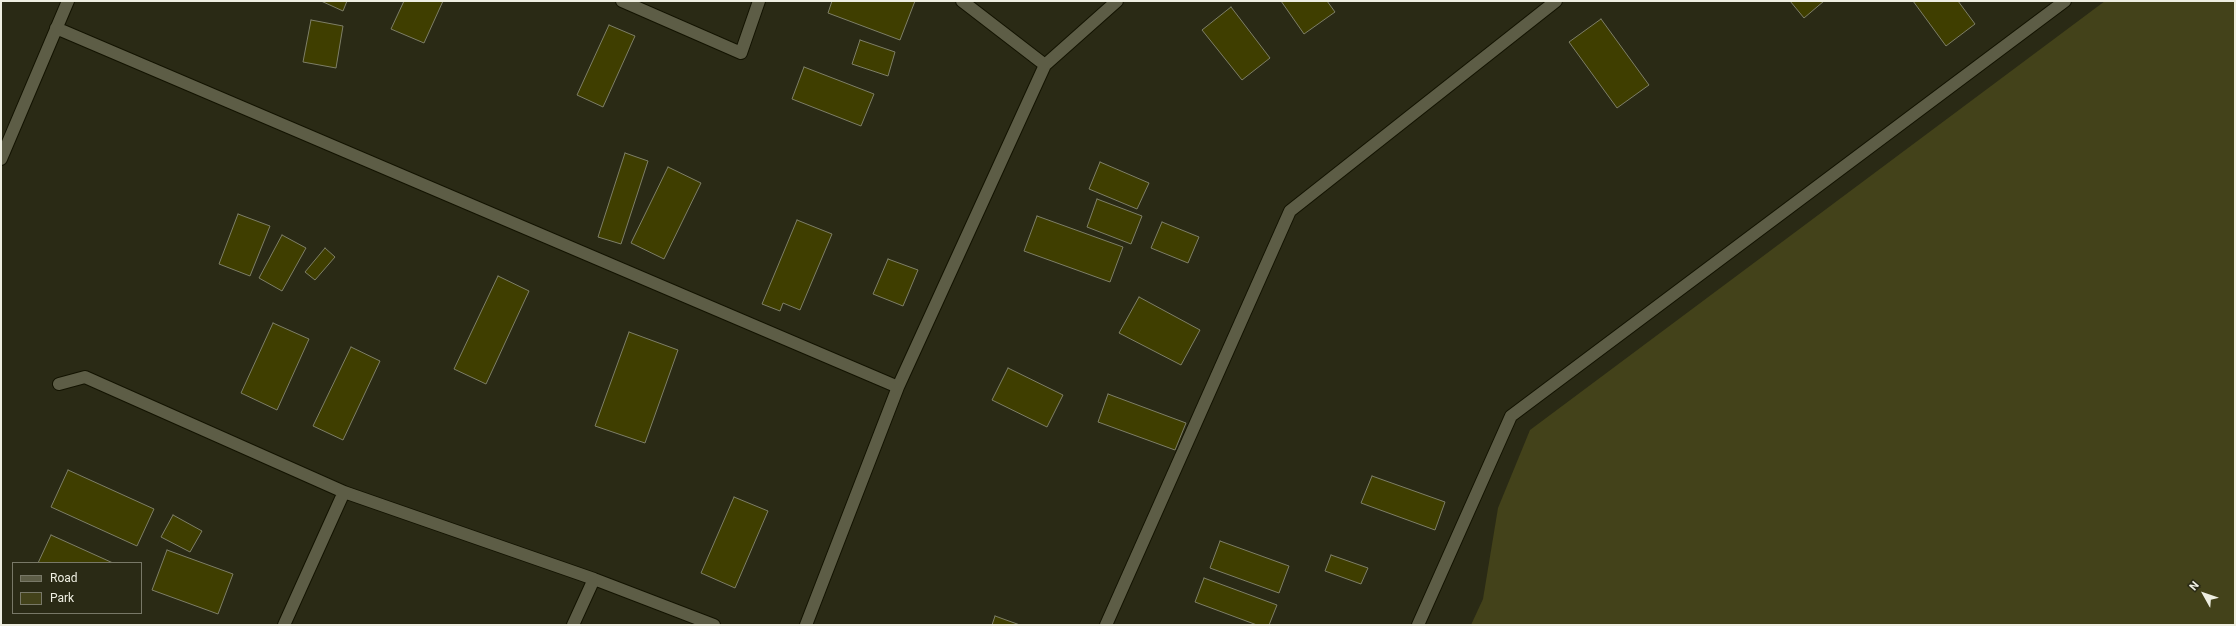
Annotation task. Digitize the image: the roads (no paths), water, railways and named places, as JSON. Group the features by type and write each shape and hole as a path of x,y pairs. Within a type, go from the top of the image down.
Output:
{"street":[{"path":"1,159 68,1"},
{"path":"622,1 741,53 759,1"},
{"path":"962,1 1045,65"},
{"path":"806,625 898,387 1045,65 1117,1"},
{"path":"1106,625 1290,211 1556,1"},
{"path":"1418,625 1512,416 2065,1"},
{"path":"56,28 898,387"},
{"path":"59,384 85,377 344,492 594,579 714,625"},
{"path":"284,625 344,492"},
{"path":"573,625 594,579"}]}
